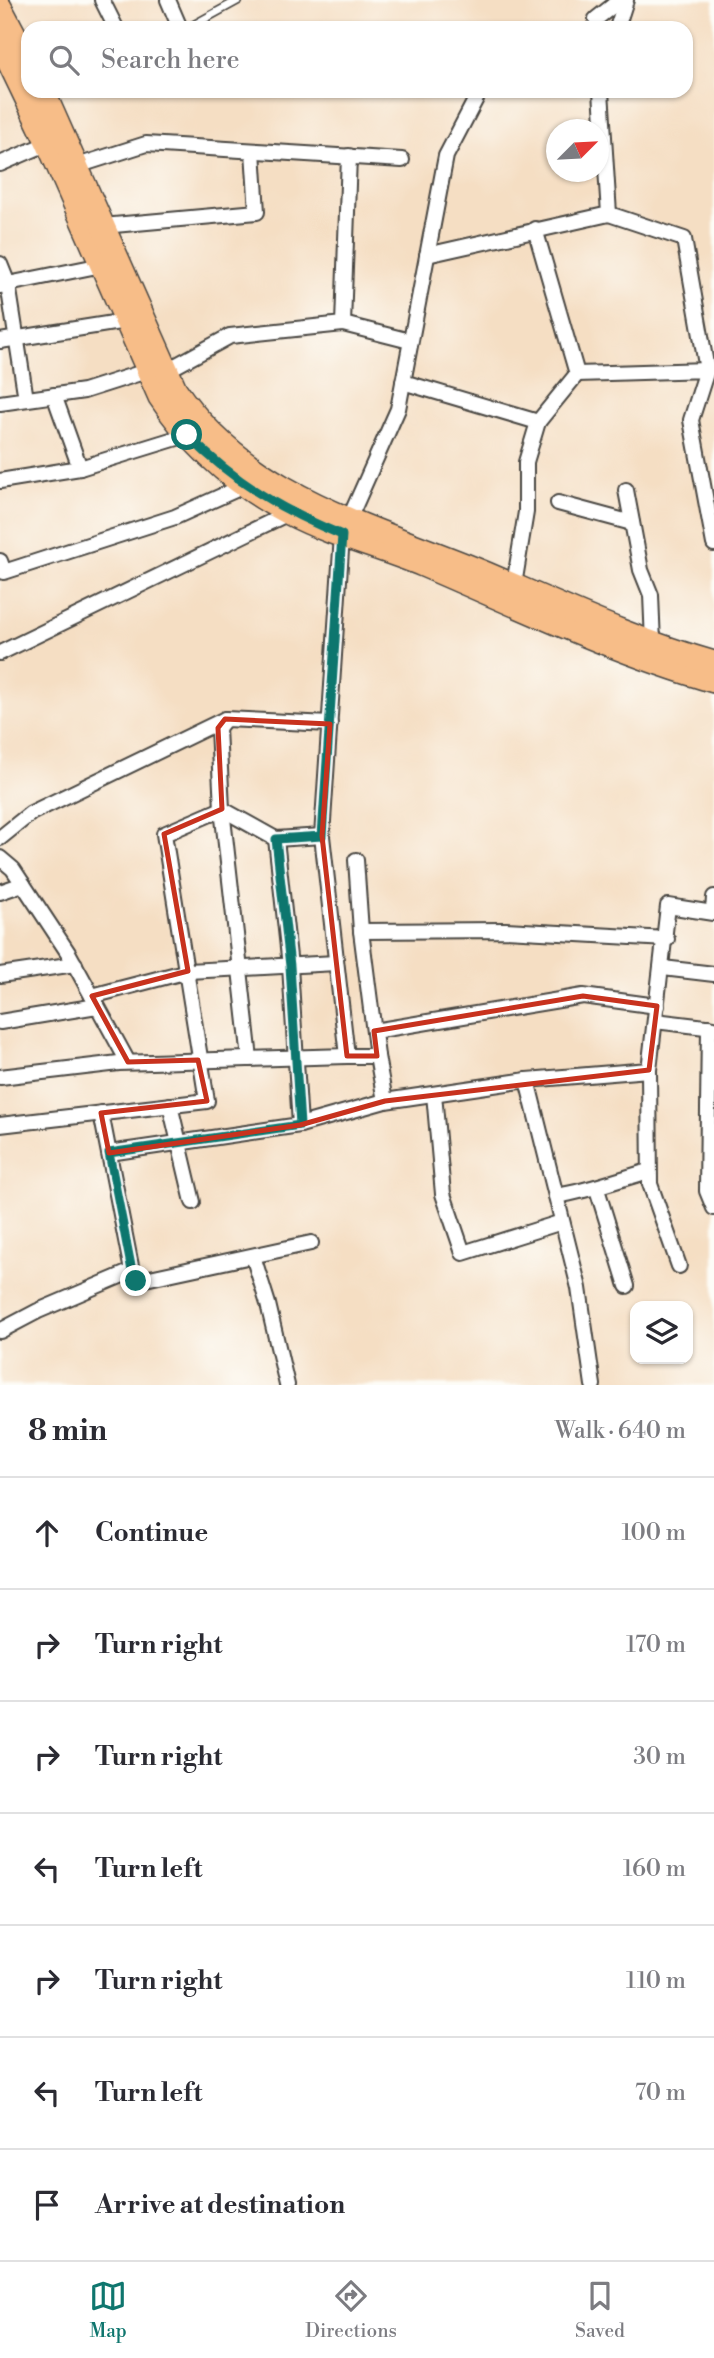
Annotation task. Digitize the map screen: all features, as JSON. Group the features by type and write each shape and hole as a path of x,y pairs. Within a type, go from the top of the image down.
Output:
{"main road":[{"path":"0,7 21,47"},
{"path":"0,43 21,79"},
{"path":"32,98 56,140 77,166 103,226 159,369 160,397 187,435 220,467 289,513 345,527 514,585 653,643 714,663"},
{"path":"46,98 56,140 102,265 126,321 159,369 194,417 231,454 345,527"},
{"path":"415,553 647,659 714,681"}],"street":[{"path":"102,0 112,21"},
{"path":"168,0 177,21"},
{"path":"596,19 620,0"},
{"path":"619,21 626,0"},
{"path":"347,1056 322,836 345,527 398,409 446,156 476,98"},
{"path":"601,98 609,214"},
{"path":"0,164 56,140"},
{"path":"77,166 146,144 402,160"},
{"path":"103,226 257,212 253,151"},
{"path":"343,324 349,156"},
{"path":"427,255 609,214 684,239 707,370 691,420 714,544"},
{"path":"535,229 577,374"},
{"path":"0,264 8,340 26,399"},
{"path":"4,285 102,265"},
{"path":"8,340 126,321"},
{"path":"0,403 84,391 159,369 230,336 343,324 411,341"},
{"path":"514,585 526,512 526,463 538,422 577,374 707,370"},
{"path":"403,382 538,422"},
{"path":"54,395 80,468"},
{"path":"0,481 80,468 187,435"},
{"path":"1,568 175,517 246,485"},
{"path":"626,489 640,570 651,595 653,643"},
{"path":"558,503 632,523"},
{"path":"0,653 289,513"},
{"path":"0,838 31,813 225,719 330,724"},
{"path":"225,719 218,728 222,809 250,1059"},
{"path":"222,809 276,839 322,836"},
{"path":"0,1125 206,1101 198,1060 188,971 164,834 222,809"},
{"path":"276,839 290,966 300,1125"},
{"path":"0,858 13,869 75,964 128,1062"},
{"path":"356,860 361,931 377,1056 386,1101"},
{"path":"0,892 23,884"},
{"path":"679,1266 649,1185 649,1070 667,939 668,906 713,914 714,897"},
{"path":"361,931 506,930 667,939"},
{"path":"0,1022 95,1001 188,971 336,963"},
{"path":"0,975 75,964"},
{"path":"663,968 714,974"},
{"path":"374,1031 583,996 657,1006"},
{"path":"655,1021 712,1028 707,1191 714,1208"},
{"path":"0,1077 128,1062 377,1056"},
{"path":"109,1153 300,1125 386,1101 527,1080 649,1070"},
{"path":"527,1080 579,1288 593,1385"},
{"path":"434,1094 443,1194 463,1253 562,1222"},
{"path":"170,1105 193,1202"},
{"path":"101,1113 136,1281 311,1243"},
{"path":"556,1196 597,1189 608,1182 649,1171"},
{"path":"597,1189 627,1286"},
{"path":"253,1256 268,1304 287,1385"},
{"path":"0,1331 38,1311 132,1271"}],"lane":[{"path":"201,21 239,0"}],"highlighted area":[{"path":"225,719 330,724 322,836 347,1056 377,1056 374,1031 583,996 657,1006 649,1070 385,1101 300,1125 109,1153 101,1113 207,1101 198,1060 128,1062 92,996 188,971 164,834 222,809 218,728"}],"route":[{"path":"136,1281 109,1153 300,1125 290,966 276,839 322,836 342,535 289,513 220,467 187,435"}]}
